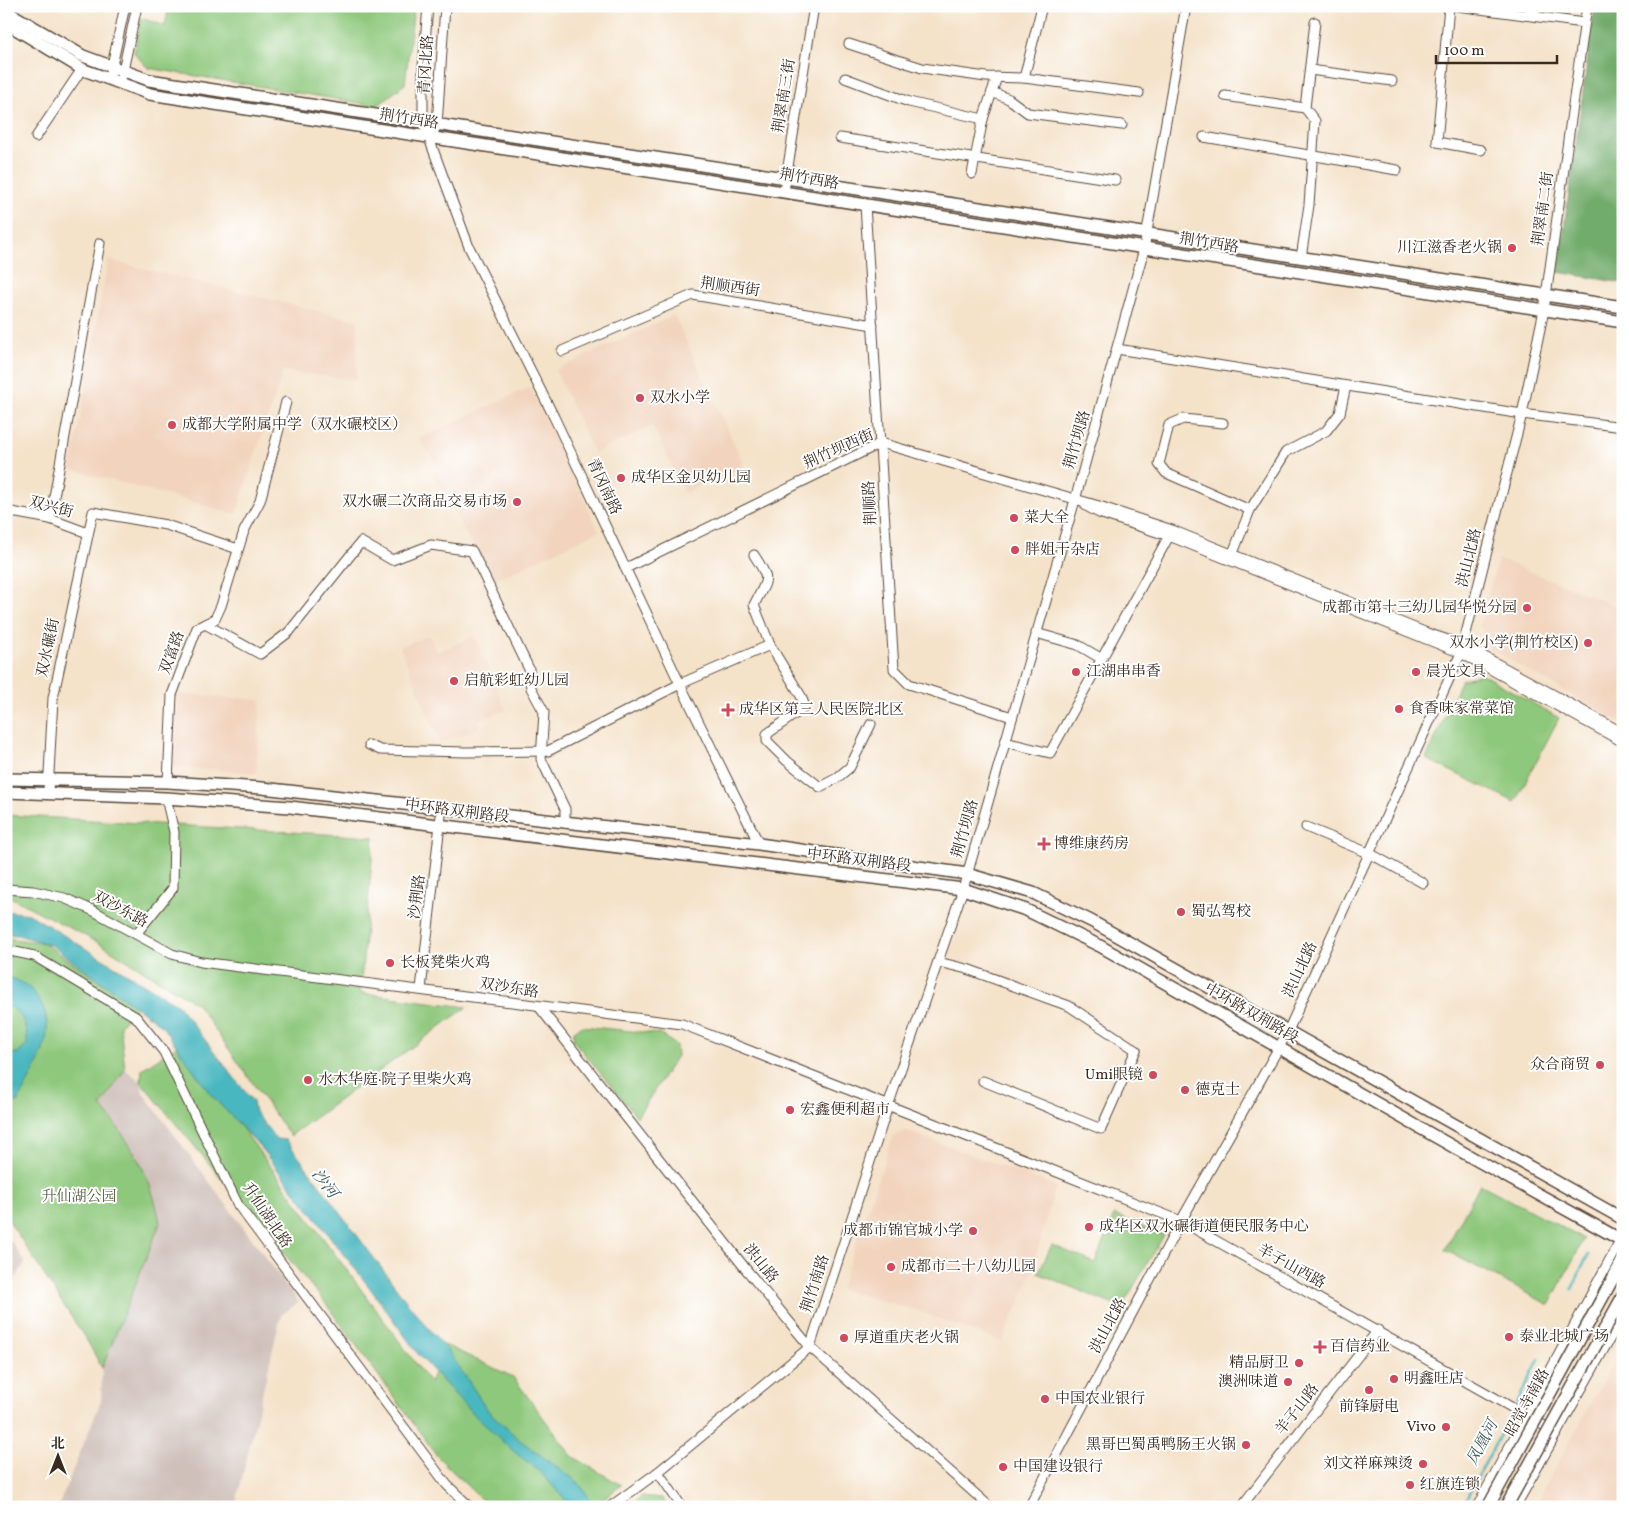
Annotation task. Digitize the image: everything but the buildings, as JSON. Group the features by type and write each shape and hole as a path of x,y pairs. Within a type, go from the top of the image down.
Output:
{"main road":[{"name":"荆竹西路","path":"6,10 84,56 149,80 1623,307"},
{"name":"荆竹西路","path":"6,23 82,69 150,94 430,139 784,191 1144,249 1623,322"},
{"name":"中环路双荆路段","path":"6,779 168,782 262,788 759,844 967,874 1033,893 1091,921 1287,1033 1623,1219"},
{"name":"中环路双荆路段","path":"6,792 48,792 290,806 963,889 1026,910 1100,946 1622,1238"},
{"name":"昭觉寺南路","path":"1488,1507 1623,1260"},
{"name":"昭觉寺南路","path":"1506,1507 1623,1296"}],"street":[{"path":"115,81 112,66 125,6"},
{"path":"115,81 123,70 137,6"},
{"name":"青冈北路","path":"428,6 423,67 423,122 430,139"},
{"name":"青冈北路","path":"430,139 437,124 445,6"},
{"name":"荆翠南三街","path":"784,191 814,6"},
{"path":"1024,78 1042,6"},
{"name":"荆竹坝路","path":"967,874 1075,500 1144,249 1186,6"},
{"path":"1449,6 1437,142 1481,150"},
{"path":"1457,6 1584,23"},
{"path":"1525,16 1542,6"},
{"name":"荆翠南二街","path":"1522,414 1544,310 1587,6"},
{"path":"1302,258 1309,205 1314,121 1305,108 1315,22"},
{"path":"849,44 922,68 997,78 1024,78 1139,93"},
{"path":"36,137 82,69"},
{"path":"1310,70 1392,81"},
{"path":"845,78 909,102 983,119"},
{"path":"972,174 983,119 997,78"},
{"path":"992,92 1009,100 1028,113 1122,125"},
{"path":"1225,96 1305,108"},
{"path":"1204,137 1397,170"},
{"path":"840,138 1115,180"},
{"name":"青冈南路","path":"430,139 469,247 759,844"},
{"name":"荆顺路","path":"865,205 894,669 909,684 1012,717"},
{"path":"50,519 100,243"},
{"name":"荆顺西街","path":"562,351 693,295 873,325"},
{"path":"1117,349 1522,414 1623,427"},
{"path":"1231,557 1250,510 1286,452 1326,431 1340,413 1346,386"},
{"name":"双富路","path":"168,782 172,695 197,628 215,619 221,606 244,531 260,501 286,402"},
{"name":"洪山北路","path":"1029,1507 1181,1221 1280,1048 1371,854 1412,756 1462,649 1522,414"},
{"path":"1222,423 1183,419 1169,425 1159,464 1166,473 1250,510"},
{"name":"荆竹坝西街","path":"626,568 881,443 1075,500"},
{"path":"1075,500 1099,513 1231,557"},
{"path":"1075,500 1172,530 1231,557 1462,649 1623,733"},
{"name":"双兴街","path":"6,511 50,519 88,533"},
{"name":"双水碾街","path":"48,792 53,698 93,512 166,525 238,549"},
{"path":"1005,742 1050,753 1169,536"},
{"path":"205,624 260,654 289,632 361,542 392,560 431,545 472,551 529,669 531,688 544,712 541,759 565,809 565,823"},
{"path":"754,556 766,572 766,585 754,605 770,646 801,696 805,707 767,734 767,741 820,787 837,778 850,767 871,724"},
{"path":"1036,634 1078,645 1102,659"},
{"path":"370,744 380,750 548,751 680,684 770,646"},
{"path":"1462,649 1623,742"},
{"path":"136,934 173,888 174,832 166,798"},
{"name":"沙荆路","path":"421,989 442,807"},
{"path":"1306,827 1371,854 1423,883"},
{"name":"荆竹南路","path":"810,1347 888,1106 967,874"},
{"name":"双沙东路","path":"6,889 33,890 64,898 172,954 201,962 421,989 540,1008 682,1024 888,1106"},
{"name":"升仙湖北路","path":"6,950 34,956 136,1017 164,1052 238,1205 447,1485 470,1507"},
{"path":"938,962 968,969 1069,1006 1136,1050 1101,1129 983,1081"},
{"name":"洪山路","path":"540,1008 745,1268 810,1347 990,1507"},
{"name":"羊子山西路","path":"888,1106 1181,1221 1378,1330 1557,1433"},
{"name":"昭觉寺南路","path":"1477,1507 1622,1238"},
{"path":"1516,1507 1623,1315"},
{"name":"羊子山路","path":"1241,1507 1378,1330"},
{"path":"613,1504 658,1472 810,1347"},
{"path":"658,1472 682,1507"}],"shaded area":[{"name":"成都大学附属中学（双水碾校区）","path":"108,260 358,321 356,380 283,371 236,514 71,469"},
{"name":"双水小学","path":"674,315 744,465 685,493 653,426 594,453 555,370"},
{"name":"双水碾二次商品交易市场","path":"530,387 599,531 492,581 432,473 441,470 419,439"},
{"path":"1498,559 1623,609 1623,724 1490,649 1480,625"},
{"name":"启航彩虹幼儿园","path":"429,635 437,652 475,636 505,710 478,721 480,727 440,743 400,647"},
{"path":"178,694 261,700 256,773 173,767"},
{"path":"125,1069 141,1082 143,1093 299,1302 281,1315 235,1507 58,1507 101,1401 102,1368 160,1223 117,1125 101,1106"},
{"name":"成都市锦官城小学","path":"907,1131 1056,1186 1029,1280 1002,1342 918,1311 840,1289 893,1136"},
{"path":"6,1234 25,1262 6,1296"},
{"path":"1623,1345 1623,1507 1534,1507 1548,1481"}],"green space":[{"path":"169,6 414,6 405,84 377,106 148,68 134,53 141,18 165,26"},
{"path":"1595,6 1623,6 1623,283 1558,272"},
{"path":"1482,674 1559,718 1515,802 1426,759 1461,680"},
{"path":"6,815 374,837 360,993 467,1007 290,1136 197,1004 99,943 10,897 6,897"},
{"name":"升仙湖公园","path":"6,938 44,943 137,1007 120,1025 125,1069 101,1106 139,1161 146,1175 160,1223 102,1368 89,1344 6,1216"},
{"path":"582,1026 660,1034 676,1045 677,1056 637,1117 573,1040 574,1031"},
{"path":"180,1044 430,1383 445,1345 513,1377 572,1456 621,1485 594,1507 489,1507 438,1457 323,1300 141,1082 142,1069"},
{"path":"1480,1184 1584,1239 1549,1305 1445,1250"},
{"path":"1114,1215 1164,1235 1121,1308 1038,1273 1052,1245 1095,1263"},
{"path":"642,1496 662,1498 668,1507 628,1507"}],"water":[{"path":"6,911 29,914 178,1005 253,1102 255,1112 276,1139 286,1140 409,1305 449,1352 489,1412 521,1441 578,1482 596,1507 572,1507 540,1472 512,1450 471,1412 418,1354 367,1284 256,1142 211,1095 162,1026 51,945 18,935 6,934"},
{"path":"6,977 26,985 35,994 43,1008 47,1021 47,1035 38,1063 17,1103 6,1098 6,1056 20,1052 27,1044 27,1037 25,1026 20,1016 6,1004"}],"waterway":[{"name":"凤凰河","path":"1572,1289 1588,1255"},
{"name":"凤凰河","path":"1517,1403 1539,1359"},
{"name":"凤凰河","path":"1462,1507 1510,1416"}],"place":[{"name":"川江滋香老火锅","path":"1512,248"},
{"name":"双水小学","path":"640,398"},
{"name":"成都大学附属中学（双水碾校区）","path":"172,425"},
{"name":"成华区金贝幼儿园","path":"621,478"},
{"name":"双水碾二次商品交易市场","path":"517,502"},
{"name":"菜大全","path":"1014,518"},
{"name":"胖姐干杂店","path":"1015,550"},
{"name":"成都市第十三幼儿园华悦分园","path":"1527,608"},
{"name":"双水小学(荆竹校区)","path":"1588,643"},
{"name":"江湖串串香","path":"1076,672"},
{"name":"晨光文具","path":"1416,672"},
{"name":"启航彩虹幼儿园","path":"454,681"},
{"name":"食香味家常菜馆","path":"1399,709"},
{"name":"成华区第三人民医院北区","path":"728,710"},
{"name":"博维康药房","path":"1044,844"},
{"name":"蜀弘驾校","path":"1181,912"},
{"name":"长板凳柴火鸡","path":"390,963"},
{"name":"众合商贸","path":"1600,1065"},
{"name":"Umi眼镜","path":"1153,1075"},
{"name":"水木华庭·院子里柴火鸡","path":"308,1080"},
{"name":"德克士","path":"1185,1090"},
{"name":"宏鑫便利超市","path":"790,1110"},
{"name":"成华区双水碾街道便民服务中心","path":"1089,1227"},
{"name":"成都市锦官城小学","path":"973,1231"},
{"name":"成都市二十八幼儿园","path":"891,1267"},
{"name":"泰业北城广场","path":"1509,1337"},
{"name":"厚道重庆老火锅","path":"844,1338"},
{"name":"百信药业","path":"1320,1347"},
{"name":"精品厨卫","path":"1299,1363"},
{"name":"明鑫旺店","path":"1394,1379"},
{"name":"澳洲味道","path":"1288,1382"},
{"name":"前锋厨电","path":"1369,1390"},
{"name":"中国农业银行","path":"1045,1399"},
{"name":"Vivo","path":"1446,1427"},
{"name":"黑哥巴蜀禹鸭肠王火锅","path":"1246,1445"},
{"name":"刘文祥麻辣烫","path":"1423,1464"},
{"name":"中国建设银行","path":"1003,1467"},
{"name":"红旗连锁","path":"1410,1485"}],"water label":[{"name":"沙河","path":"324,1184"}]}
